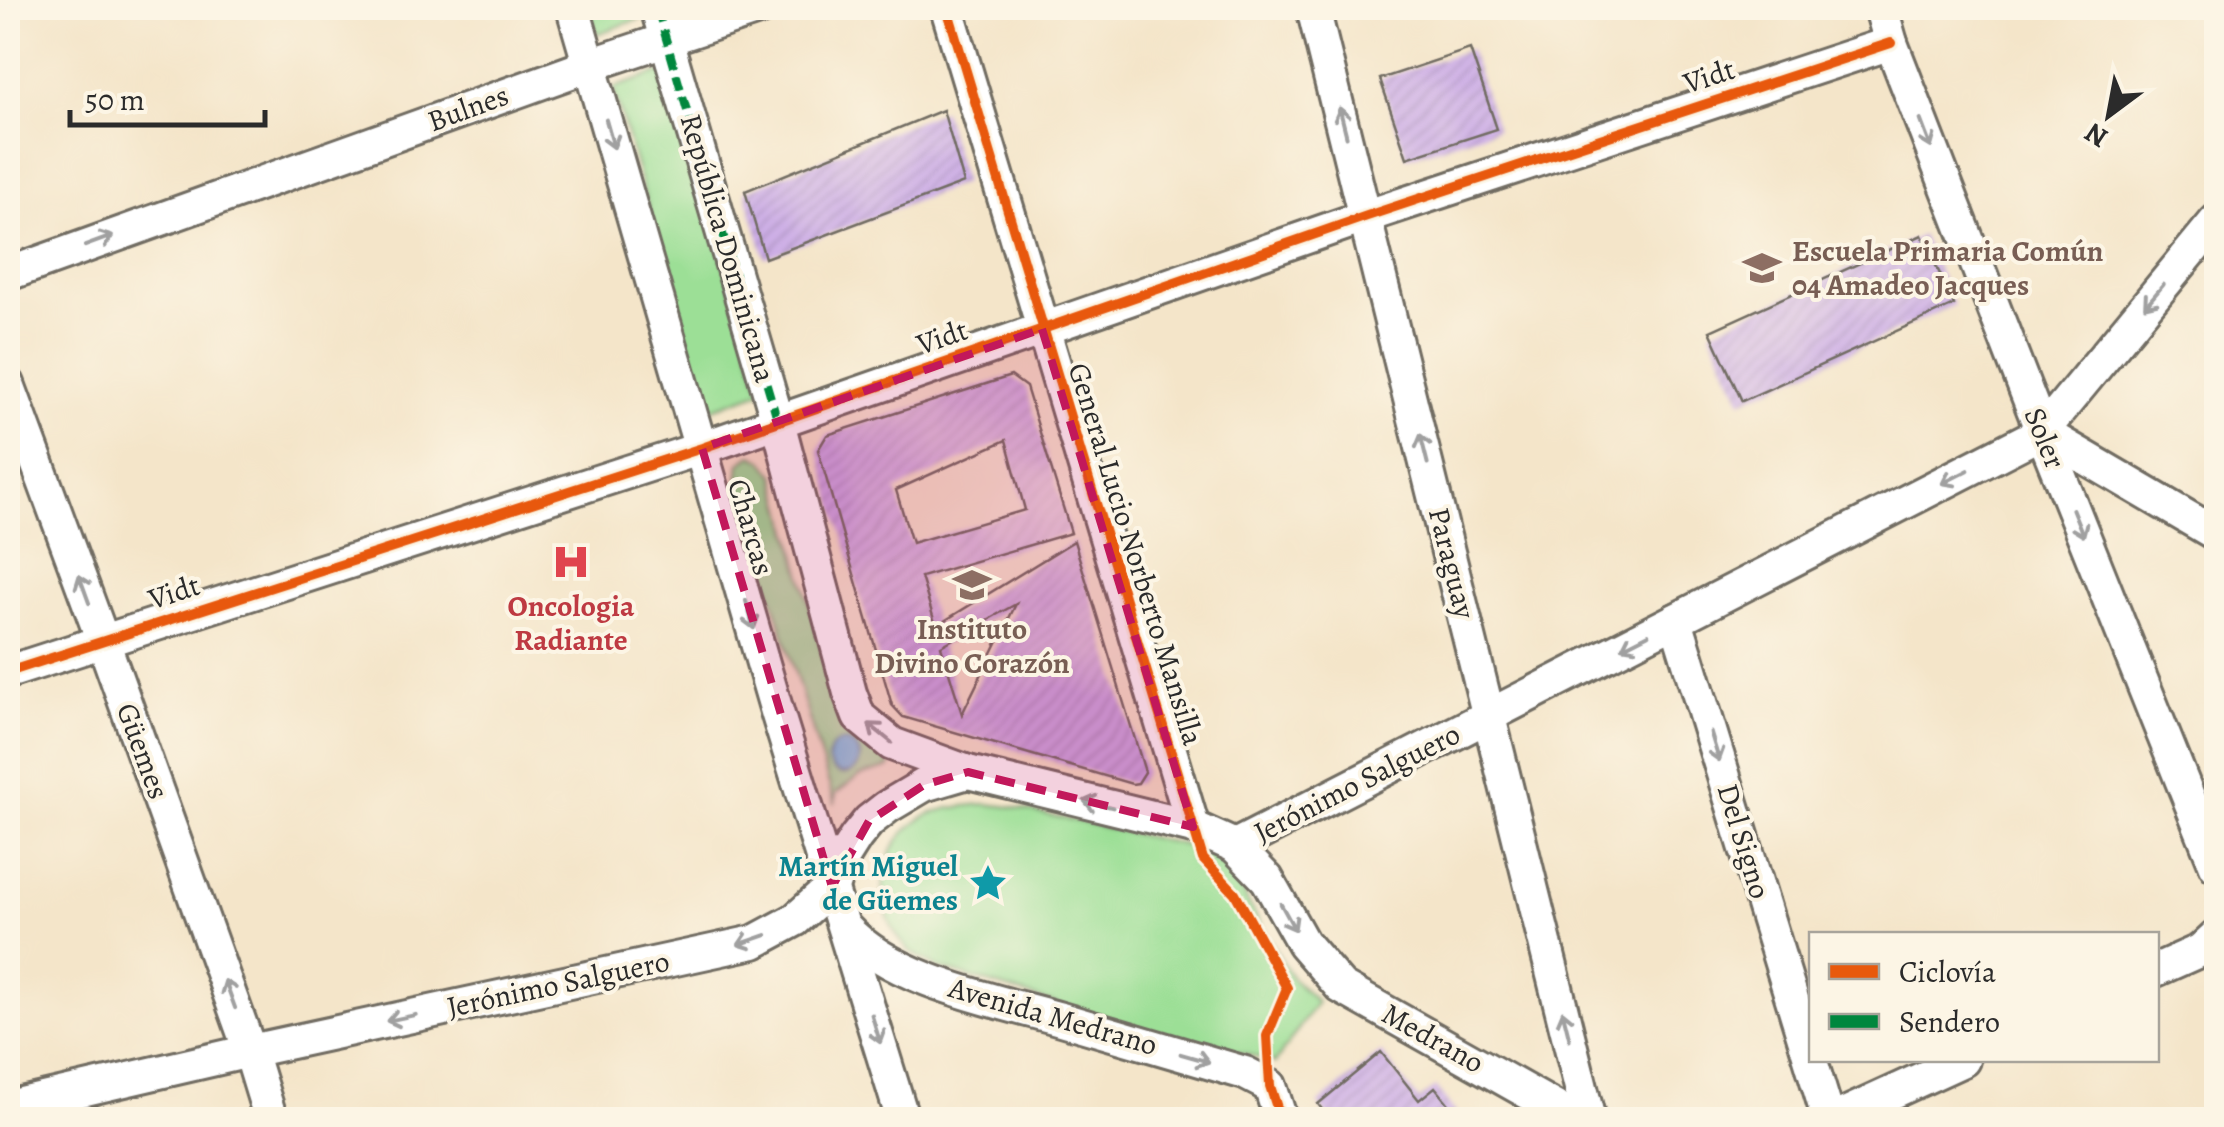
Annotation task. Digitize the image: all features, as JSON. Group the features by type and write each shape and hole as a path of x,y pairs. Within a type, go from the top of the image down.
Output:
{"street":[{"name":"Charcas","path":"572,8 778,716 903,1120"},
{"name":"Bulnes","path":"8,274 590,64 662,23 760,8"},
{"name":"General Lucio Norberto Mansilla","path":"946,8 1193,827"},
{"name":"Paraguay","path":"1313,8 1589,1120"},
{"name":"Soler","path":"1882,8 1891,43 2042,432 2216,866"},
{"name":"República Dominicana","path":"662,23 859,716 892,744 968,772"},
{"name":"Vidt","path":"8,672 702,448 1367,216 1891,43"},
{"name":"Jerónimo Salguero","path":"26,1109 250,1050 754,942 795,920 832,887 844,856 870,821 924,785 968,772 1193,827 1236,846 2042,432 2216,221"},
{"name":"Güemes","path":"8,384 250,1050 271,1120"},
{"path":"2042,432 2216,534"},
{"name":"Del Signo","path":"1676,620 1809,1049"},
{"name":"Medrano","path":"1236,846 1267,880 1303,943 1341,987 1577,1120"},
{"name":"Avenida Medrano","path":"845,928 879,956 949,987 1245,1073 1270,1086 1280,1120"},
{"path":"2159,969 2201,950 2216,936"},
{"name":"Del Signo","path":"1813,1062 1831,1120"},
{"path":"1831,1120 1959,1062"}],"highlighted area":[{"path":"1042,329 1193,827 968,772 924,785 869,821 832,887 702,448"}],"green space":[{"path":"588,8 648,8 651,15 597,34"},
{"path":"667,70 761,391 708,410 613,88"},
{"path":"752,455 763,460 775,475 842,726 860,743 890,761 890,767 860,776 836,793 835,804 738,484 740,463"},
{"path":"985,804 1198,848 1224,864 1241,884 1292,978 1317,1002 1275,1063 1247,1054 1198,1047 936,967 909,950 897,936 884,901 886,865 893,848 904,833 926,816 950,808"}],"water":[{"path":"844,742 855,747 860,758 855,769 844,774 833,769 828,758 833,747"}],"building":[{"path":"1470,49 1497,129 1407,158 1380,79"},
{"path":"943,110 964,183 765,258 745,191"},
{"path":"1922,235 1954,305 1742,401 1710,331"},
{"name":"Instituto Divino Corazón","path":"1011,376 1026,387 1071,533 921,577 936,626 1074,541 1145,772 1138,783 903,717 892,705 818,450 827,435","holes":["1006,440 1025,510 912,543 896,490","1016,604 962,714 941,646"]},
{"path":"1381,1052 1419,1100 1435,1087 1462,1120 1330,1120 1318,1104"}],"marked path":[{"path":"657,8 778,422"}],"cycle path":[{"path":"947,8 1203,859 1235,893 1287,988 1267,1036 1270,1086 1281,1120"},
{"path":"8,672 702,448 1367,216 1891,43"}],"place":[{"name":"Escuela Primaria Común 04 Amadeo Jacques","path":"1762,268"},
{"name":"Oncologia Radiante","path":"571,562"},
{"name":"Instituto Divino Corazón","path":"972,585"},
{"name":"Martín Miguel de Güemes","path":"988,883"}]}
